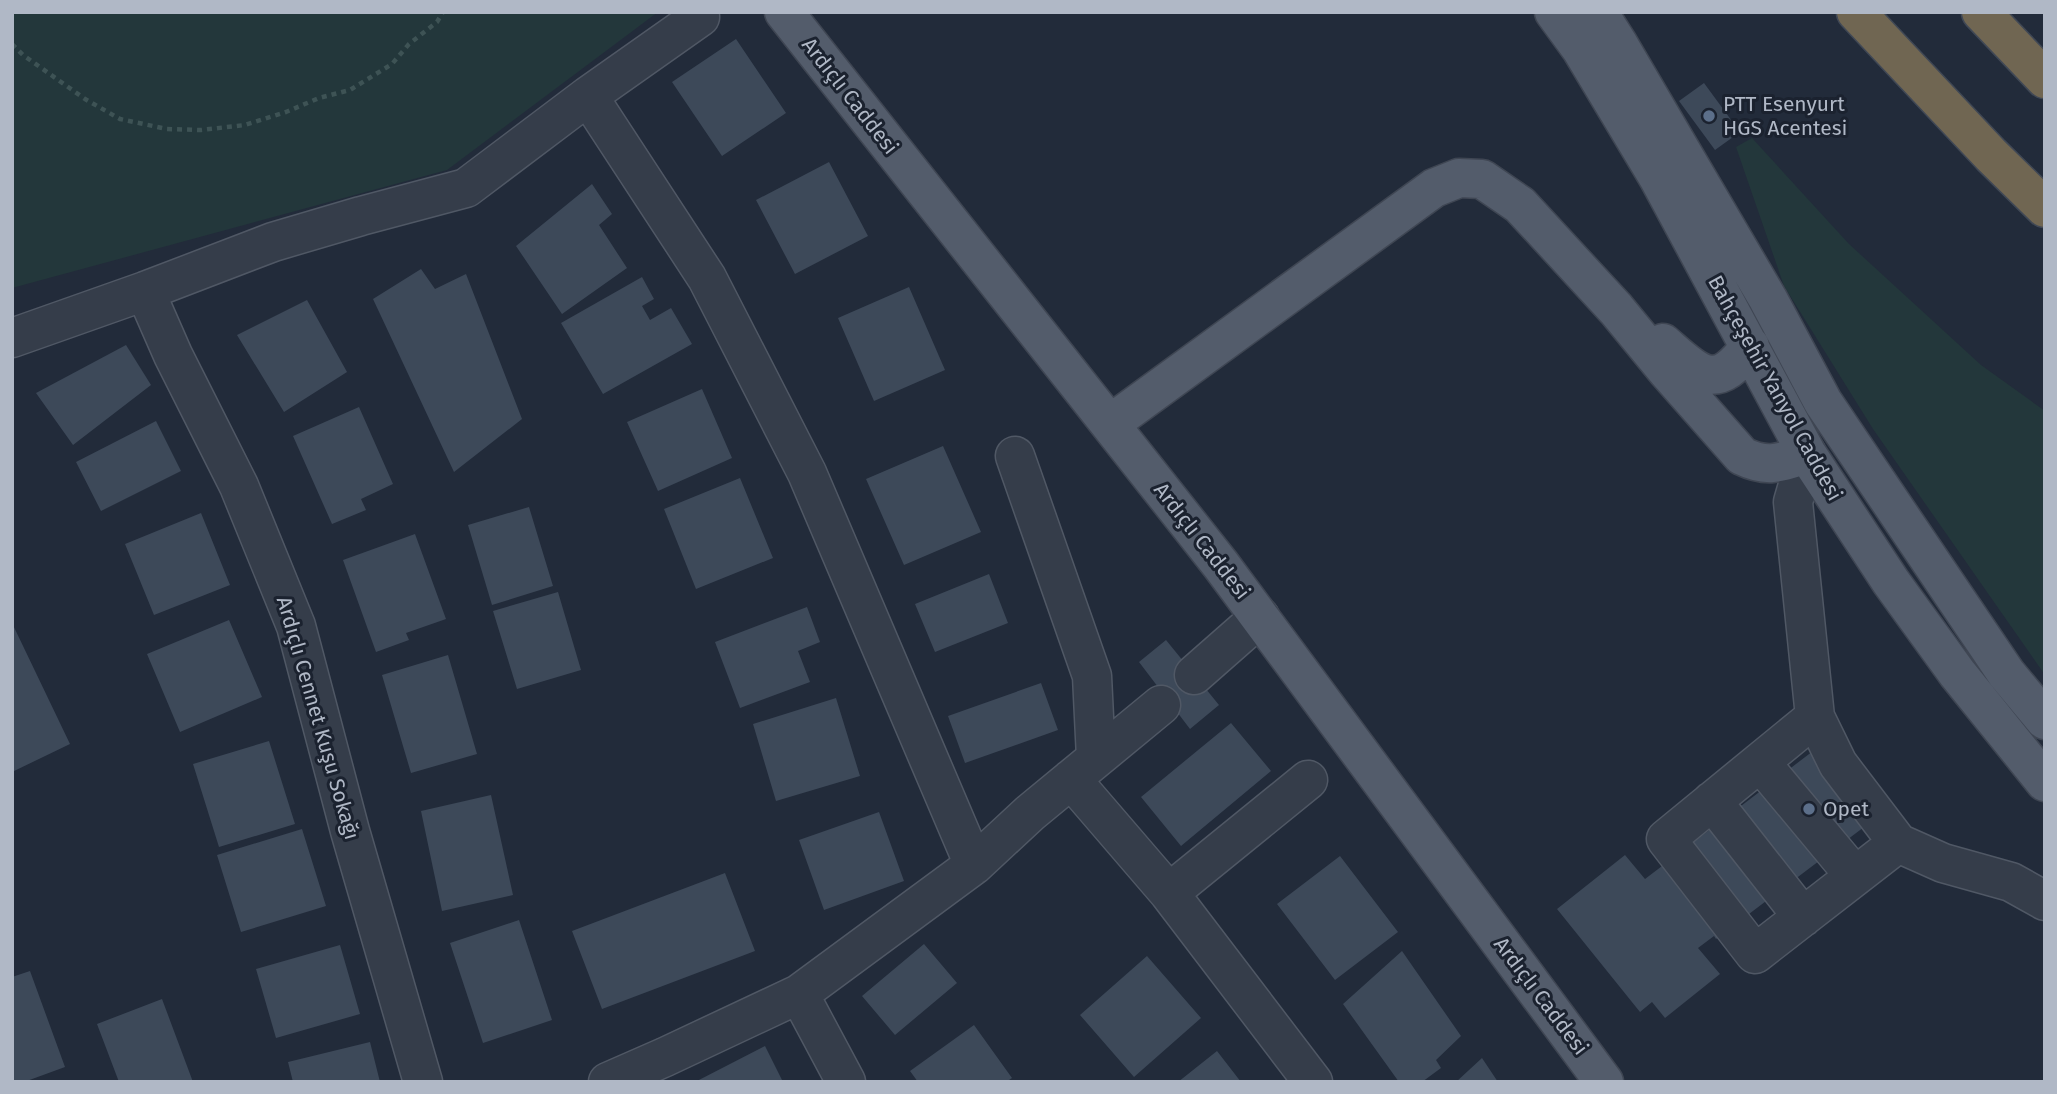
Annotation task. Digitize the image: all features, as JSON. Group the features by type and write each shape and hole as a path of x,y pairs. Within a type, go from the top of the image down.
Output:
{"highway":[{"path":"1856,12 2045,208"},
{"path":"1981,12 2045,79"}],"main road":[{"name":"Ardıçlı Caddesi","path":"784,12 1221,565 1604,1082"},
{"name":"Bahçeşehir Yanyol Caddesi","path":"1554,12 1581,49 1659,179 1807,454 1891,582 1957,673 2045,782"},
{"name":"Bahçeşehir Yanyol Caddesi","path":"1598,12 1768,299 1823,402 2006,673 2045,720"},
{"path":"1110,424 1434,188 1459,178 1482,179 1520,205 1616,309 1667,372 1742,456 1772,465 1807,454"},
{"path":"1616,309 1649,330 1690,368 1707,375 1724,373 1750,346"}],"street":[{"path":"12,338 273,242 466,188 588,96 700,17"},
{"path":"588,96 707,278 801,461 974,865"},
{"name":"Ardıçlı Cennet Kuşu Sokağı","path":"145,291 173,355 239,486 296,626 350,831 423,1082"},
{"path":"1807,454 1793,502 1815,717 1838,764 1898,843 1943,863 2011,882 2045,901"},
{"path":"1015,456 1092,676 1084,769 1169,893 1313,1082"},
{"path":"1194,675 1260,617"},
{"path":"608,1082 799,994 974,865 1161,705"},
{"path":"1815,717 1666,839 1755,954 1898,843"},
{"path":"1760,762 1855,876"},
{"path":"1169,893 1308,780"},
{"path":"1712,801 1803,917"},
{"path":"799,994 846,1082"}],"path":[{"path":"12,44 23,55 85,99 120,119 167,129 201,130 245,125 319,98 350,90 391,64 410,44 438,22 443,12"}],"green space":[{"path":"12,12 658,12 447,170 12,288"},
{"path":"1752,138 1849,244 1981,365 2045,411 2045,675 1873,429 1784,286 1736,147"}],"building":[{"path":"736,39 786,113 722,156 672,82"},
{"name":"PTT Esenyurt HGS Acentesi","path":"1704,83 1740,132 1715,150 1679,101"},
{"path":"829,162 868,236 795,274 756,200"},
{"path":"592,184 612,214 599,225 627,268 562,314 516,246"},
{"path":"421,269 435,289 466,274 522,419 454,472 373,299"},
{"path":"642,277 654,299 642,306 650,320 671,308 692,344 603,394 561,323"},
{"path":"909,287 945,370 874,401 838,318"},
{"path":"307,300 347,372 284,412 237,335"},
{"path":"126,345 151,385 73,445 36,393"},
{"path":"702,389 732,458 658,491 627,422"},
{"path":"359,407 393,484 361,499 366,510 332,524 293,436"},
{"path":"156,421 181,471 101,511 76,462"},
{"path":"943,446 981,532 904,565 866,479"},
{"path":"740,478 773,558 696,589 664,509"},
{"path":"529,507 553,586 492,605 468,525"},
{"path":"201,513 230,585 154,615 125,544"},
{"path":"415,534 446,619 406,633 409,640 376,652 343,560"},
{"path":"989,574 1008,623 935,652 915,604"},
{"path":"558,592 581,670 517,689 493,611"},
{"path":"807,607 820,642 798,651 810,682 740,708 715,642"},
{"path":"229,620 262,697 180,732 147,654"},
{"path":"12,623 70,744 12,772"},
{"path":"1166,640 1219,705 1190,729 1139,662"},
{"path":"448,655 477,754 411,773 382,675"},
{"path":"1041,683 1058,730 965,763 948,716"},
{"path":"836,698 860,776 776,801 753,724"},
{"path":"1231,723 1271,771 1181,846 1141,797"},
{"path":"269,741 295,824 219,847 193,764"},
{"path":"1817,748 1872,821 1716,939 1714,936 1698,948 1720,974 1665,1018 1652,1002 1640,1012 1557,909 1625,855 1645,879"},
{"path":"491,795 513,895 442,911 421,811"},
{"path":"879,812 904,881 824,910 799,840"},
{"path":"302,829 326,906 241,932 217,855"},
{"path":"1340,856 1398,932 1335,980 1277,904"},
{"path":"725,873 755,951 602,1009 572,931"},
{"path":"519,920 552,1020 483,1043 450,943"},
{"path":"924,944 957,983 895,1035 862,996"},
{"path":"340,945 360,1014 276,1038 256,969"},
{"path":"1402,951 1461,1036 1436,1060 1441,1068 1422,1082 1399,1082 1343,1004"},
{"path":"1147,956 1201,1018 1134,1077 1080,1015"},
{"path":"30,971 65,1067 24,1082 12,1082 12,977"},
{"path":"162,999 193,1082 119,1082 97,1024"},
{"path":"974,1025 1012,1078 1006,1082 918,1082 910,1071"},
{"path":"370,1042 380,1082 293,1082 288,1062"},
{"path":"765,1046 783,1082 695,1082"},
{"path":"1217,1051 1241,1082 1178,1082"},
{"path":"1482,1058 1498,1082 1456,1082"}],"place":[{"name":"PTT Esenyurt HGS Acentesi","path":"1709,116"},
{"name":"Opet","path":"1809,809"}]}
